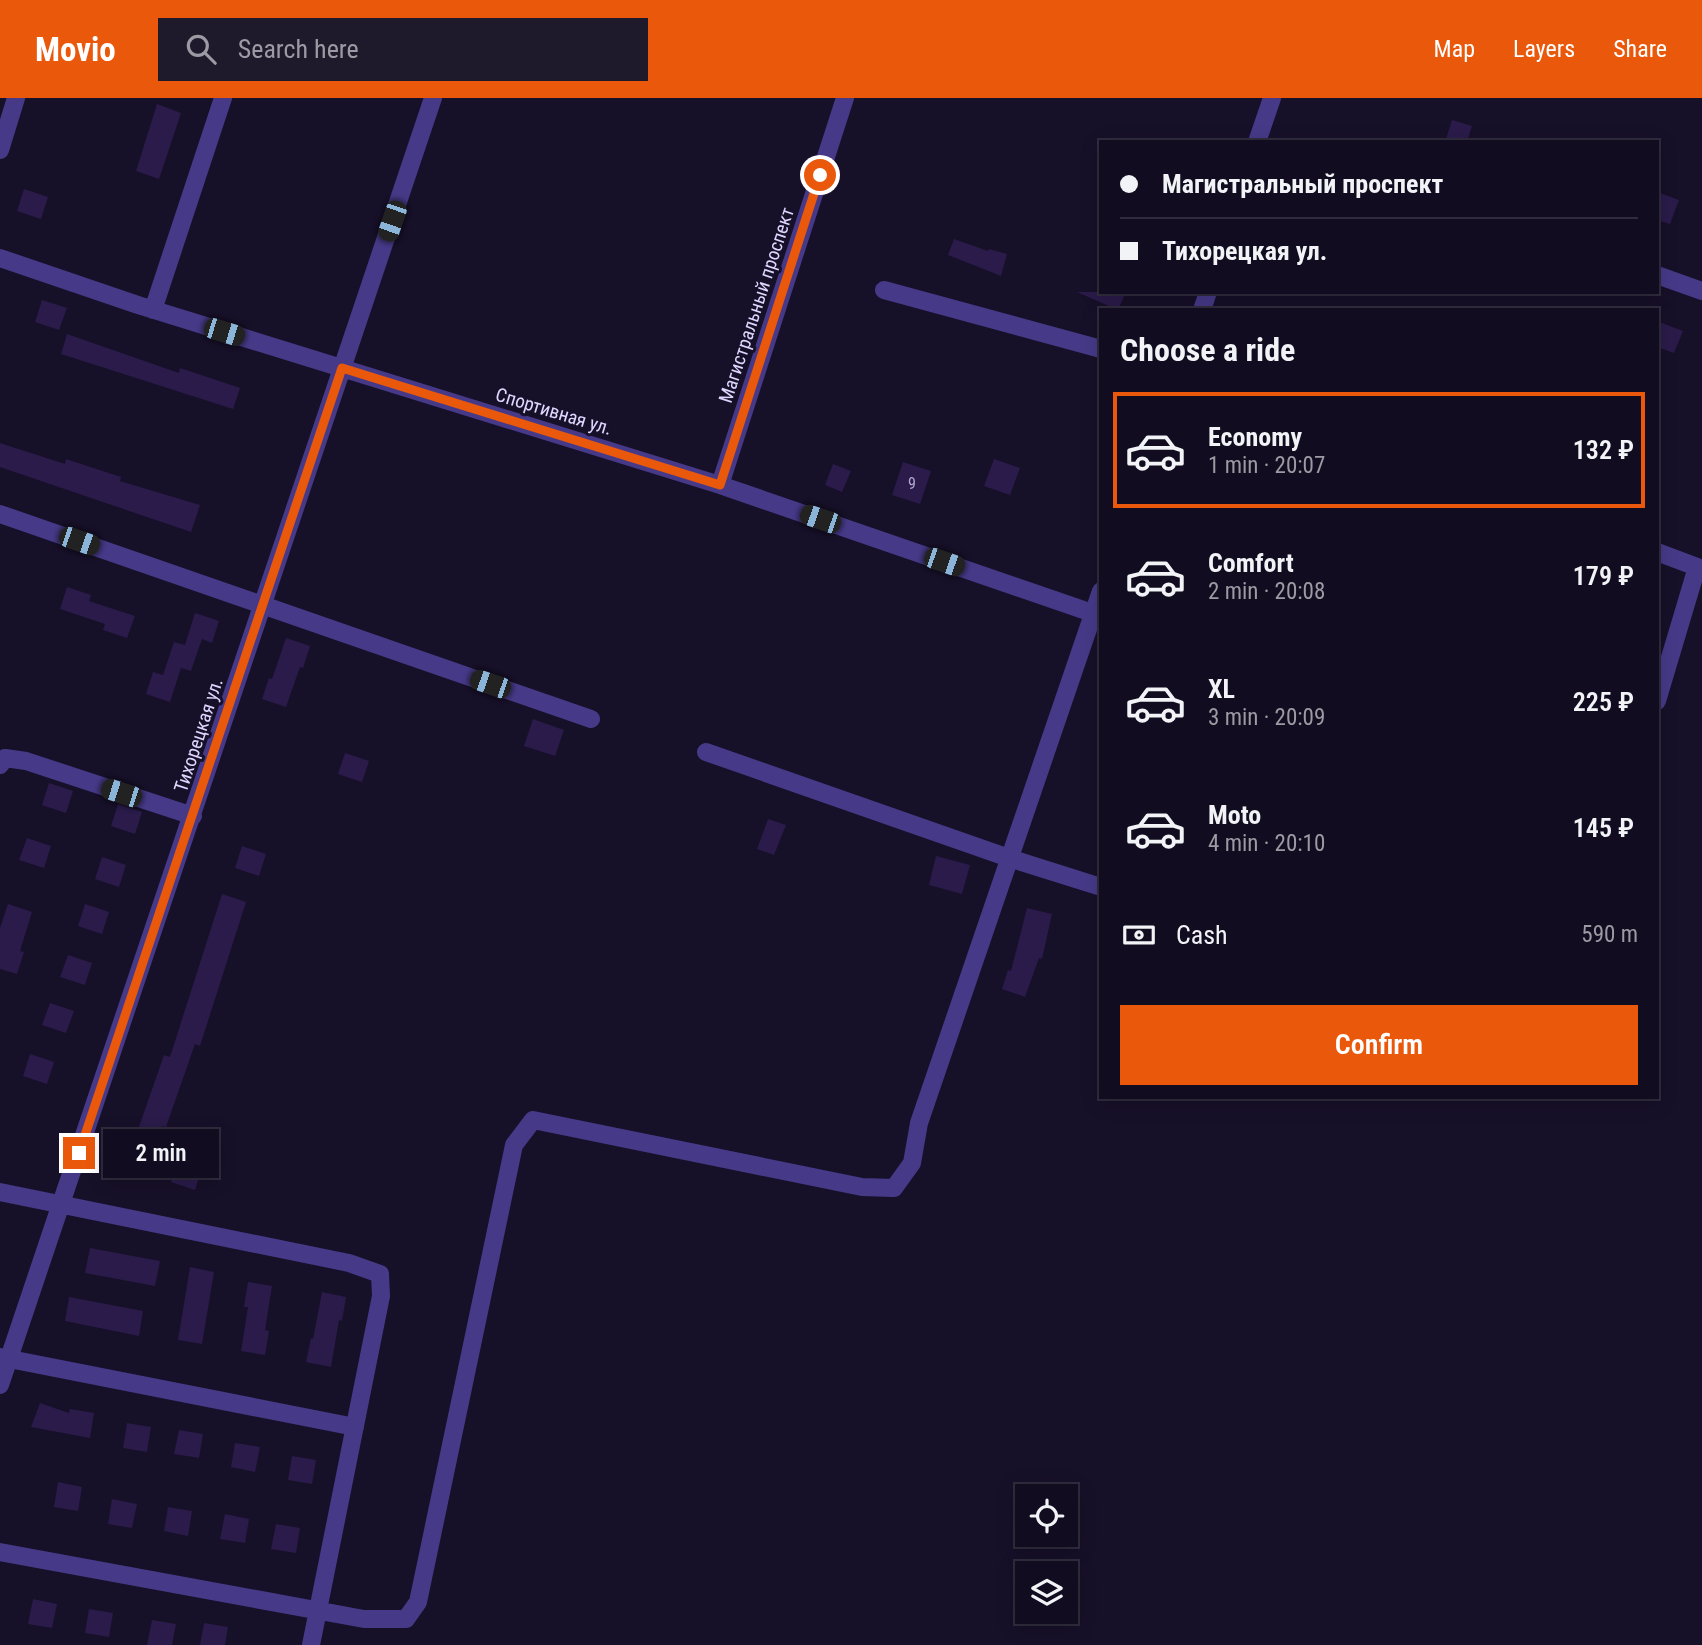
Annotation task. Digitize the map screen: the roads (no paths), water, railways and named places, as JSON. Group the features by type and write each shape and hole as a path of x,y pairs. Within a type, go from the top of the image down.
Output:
{"street":[{"path":"0,150 16,98"},
{"path":"153,310 223,98"},
{"name":"Тихорецкая ул.","path":"0,1385 4,1358 61,1206 433,98"},
{"name":"Магистральный проспект","path":"720,485 845,98"},
{"path":"1264,140 1272,98"},
{"name":"Спортивная ул.","path":"0,258 153,310 720,485 1097,615"},
{"path":"1659,276 1702,291"},
{"path":"884,290 1099,348"},
{"path":"0,514 591,719"},
{"path":"1659,694 1699,559 1661,554"},
{"path":"0,1552 364,1619 406,1619 418,1602 514,1145 533,1120 862,1187 894,1188 912,1163 919,1123 1009,858 1097,615"},
{"path":"706,752 1009,858 1099,886"},
{"path":"0,765 5,758 26,761 193,816"},
{"path":"0,1192 349,1263 380,1274 382,1296 311,1645"},
{"path":"4,1358 355,1427"}]}
